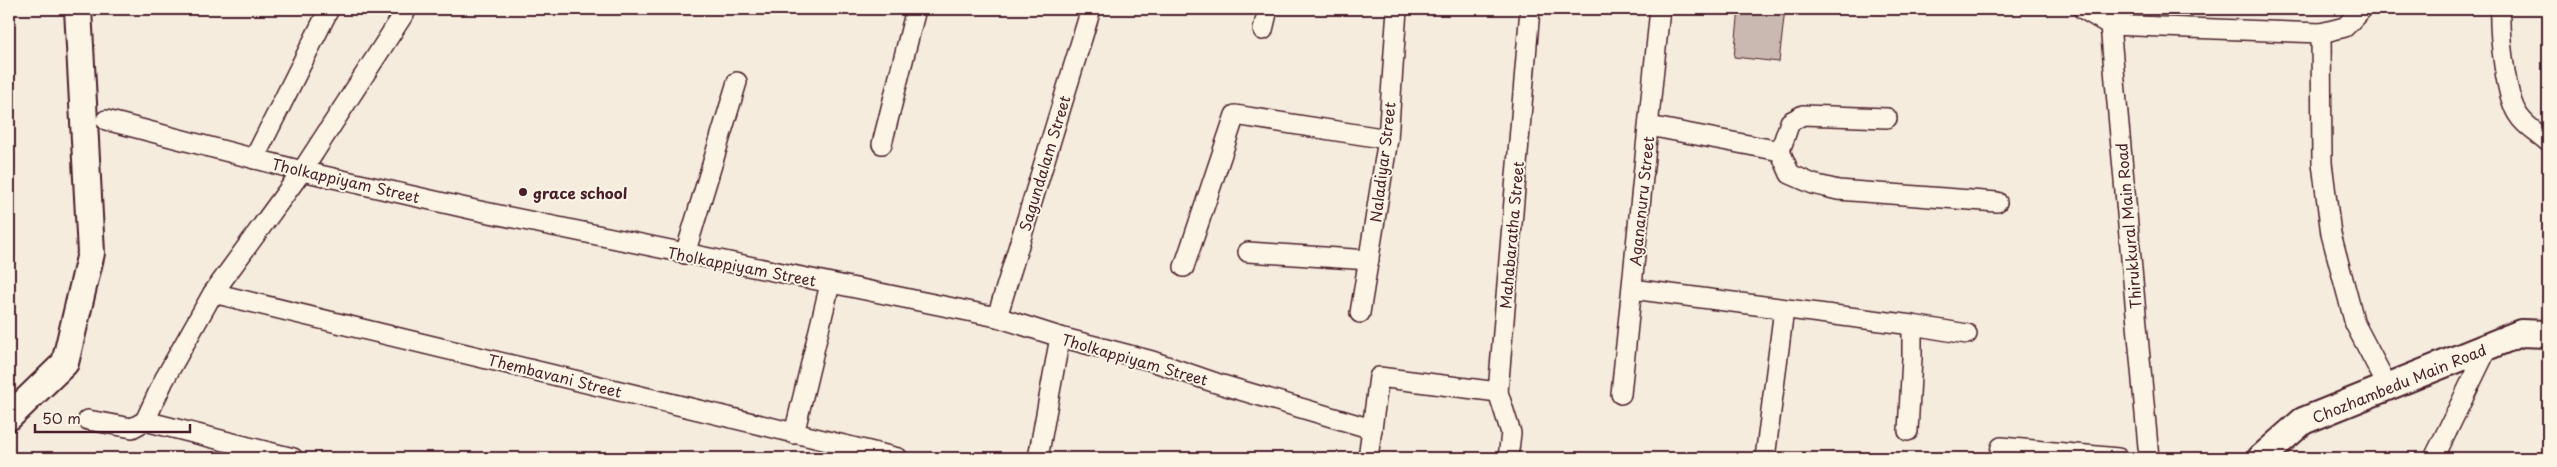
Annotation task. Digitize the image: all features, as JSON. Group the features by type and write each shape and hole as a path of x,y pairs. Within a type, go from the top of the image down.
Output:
{"street":[{"path":"9,417 65,363 90,253 78,9"},
{"path":"254,159 329,9"},
{"path":"88,420 132,428 145,421 164,380 213,293 302,171 408,9"},
{"path":"882,144 916,9"},
{"name":"Sagundalam Street","path":"997,317 1092,9"},
{"path":"1263,30 1268,9"},
{"name":"Naladiyar Street","path":"1360,314 1388,139 1397,9"},
{"name":"Mahabaratha Street","path":"1508,458 1511,433 1498,392 1530,9"},
{"name":"Agananuru Street","path":"1622,394 1660,9"},
{"path":"2083,9 2110,25 2322,33 2345,27 2362,9"},
{"path":"2500,9 2499,35 2508,84 2518,116 2548,142"},
{"name":"Thirukkural Main Road","path":"2110,25 2149,458"},
{"path":"2322,33 2322,163 2330,234 2354,324 2388,387"},
{"path":"684,254 737,82"},
{"path":"1184,267 1235,115 1388,139"},
{"path":"1887,118 1803,115 1790,122 1780,151 1790,174 1813,184 1838,190 1997,202"},
{"name":"Tholkappiyam Street","path":"106,120 302,171 684,254 997,317 1060,337 1152,361 1216,383 1372,429"},
{"path":"1648,126 1780,151"},
{"path":"1248,252 1369,260"},
{"path":"794,434 830,284"},
{"path":"1632,289 1912,325 1967,334"},
{"name":"Thembavani Street","path":"213,293 898,458"},
{"path":"1765,458 1784,309"},
{"path":"1908,431 1912,325"},
{"name":"Chozhambedu Main Road","path":"2261,458 2303,421 2521,333 2548,334"},
{"path":"1038,458 1060,337"},
{"path":"2434,458 2488,347"},
{"path":"1368,458 1379,377 1498,392"},
{"path":"145,421 293,458"},
{"path":"1999,458 2001,448 2118,458"}],"building":[{"path":"1739,9 1785,9 1779,62 1734,57"}],"place":[{"name":"grace school","path":"523,192"}]}
